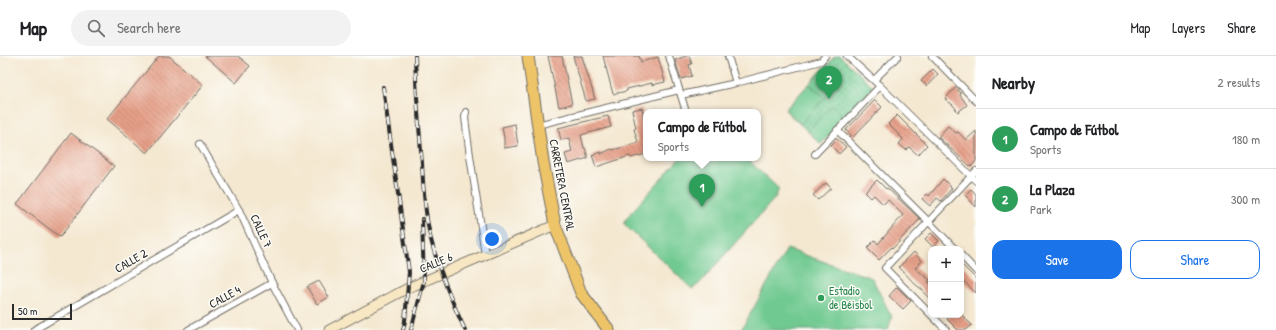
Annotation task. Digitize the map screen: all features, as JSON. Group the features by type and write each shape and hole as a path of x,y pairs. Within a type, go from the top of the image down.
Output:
{"highway":[{"name":"CARRETERA CENTRAL","path":"528,56 537,125 555,225 581,293 609,330"}],"street":[{"path":"669,56 685,109"},
{"path":"728,56 736,83"},
{"path":"537,125 680,92 736,83 821,60 825,56"},
{"path":"847,56 874,80 974,179"},
{"path":"874,80 898,56"},
{"path":"932,56 976,100"},
{"path":"815,154 880,86"},
{"path":"466,112 465,117 470,159 485,255"},
{"path":"837,130 952,246"},
{"name":"CALLE 7","path":"200,144 239,210 272,283 297,330"},
{"path":"946,330 885,268 974,179 976,171"},
{"name":"CALLE 2","path":"34,330 239,210"},
{"name":"CALLE 6","path":"329,330 408,288 555,225"},
{"path":"964,258 976,271"},
{"name":"CALLE 4","path":"188,330 272,283"}],"green space":[{"path":"835,56 840,56 874,87 821,144 785,110"},
{"path":"809,84 825,98 801,124 785,110"},
{"path":"832,105 845,118 821,144 808,131"},
{"path":"677,161 749,161 779,189 775,198 699,284 692,289 624,224 628,216"},
{"name":"Estadio de Béisbol","path":"787,249 872,278 892,317 888,330 741,330"}],"building":[{"path":"159,56 169,56 203,85 147,153 107,119"},
{"path":"205,56 238,56 250,66 236,83"},
{"path":"548,56 562,56 572,104 559,107"},
{"path":"573,56 582,56 595,99 586,101"},
{"path":"603,56 639,56 641,62 658,57 665,82 652,85 652,83 613,94"},
{"path":"689,56 692,64 689,65 692,76 681,79 675,60"},
{"path":"933,69 938,74 927,86 921,81"},
{"path":"955,88 961,93 960,95 967,105 958,112 953,105 945,99"},
{"path":"875,100 882,107 853,137 846,130"},
{"path":"642,108 643,155 631,158 630,156 596,167 592,155 601,152 601,154 611,149 624,147 638,142 634,129 636,128 632,110"},
{"path":"897,115 927,145 918,155 909,147 906,150 899,144 903,139 888,124"},
{"path":"608,116 611,127 581,135 588,158 568,164 565,154 572,152 569,138 561,140 558,128"},
{"path":"515,124 518,146 504,148 502,127"},
{"path":"948,126 956,133 958,132 966,140 976,131 976,161 971,167 938,137"},
{"path":"71,133 114,166 60,237 17,204"},
{"path":"837,139 846,147 839,154 831,145"},
{"path":"943,179 952,188 941,201 937,198 930,206 922,199 927,194 929,196"},
{"path":"877,180 920,219 893,248 892,247 879,260 867,248 875,240 878,244 903,215 888,200 883,204 874,195 871,198 865,192"},
{"path":"826,183 831,188 818,200 813,195"},
{"path":"971,189 976,194 976,207 965,195"},
{"path":"931,233 939,241 932,246 925,239"},
{"path":"914,252 922,261 915,268 928,278 928,297 923,292 924,291 899,267"},
{"path":"964,267 976,279 976,293 964,282"},
{"path":"319,281 329,297 317,304 307,287"},
{"path":"897,287 911,301 903,309 889,296"},
{"path":"964,317 972,325 966,330 958,330 947,319"}],"railway":[{"path":"415,56 428,227 441,272 465,330"},
{"path":"383,87 409,272 403,330"},
{"path":"411,330 424,281 422,219"}],"place":[{"name":"La Plaza","path":"829,99"},
{"name":"Campo de Fútbol","path":"702,207"},
{"name":"Estadio de Béisbol","path":"821,298"}]}
